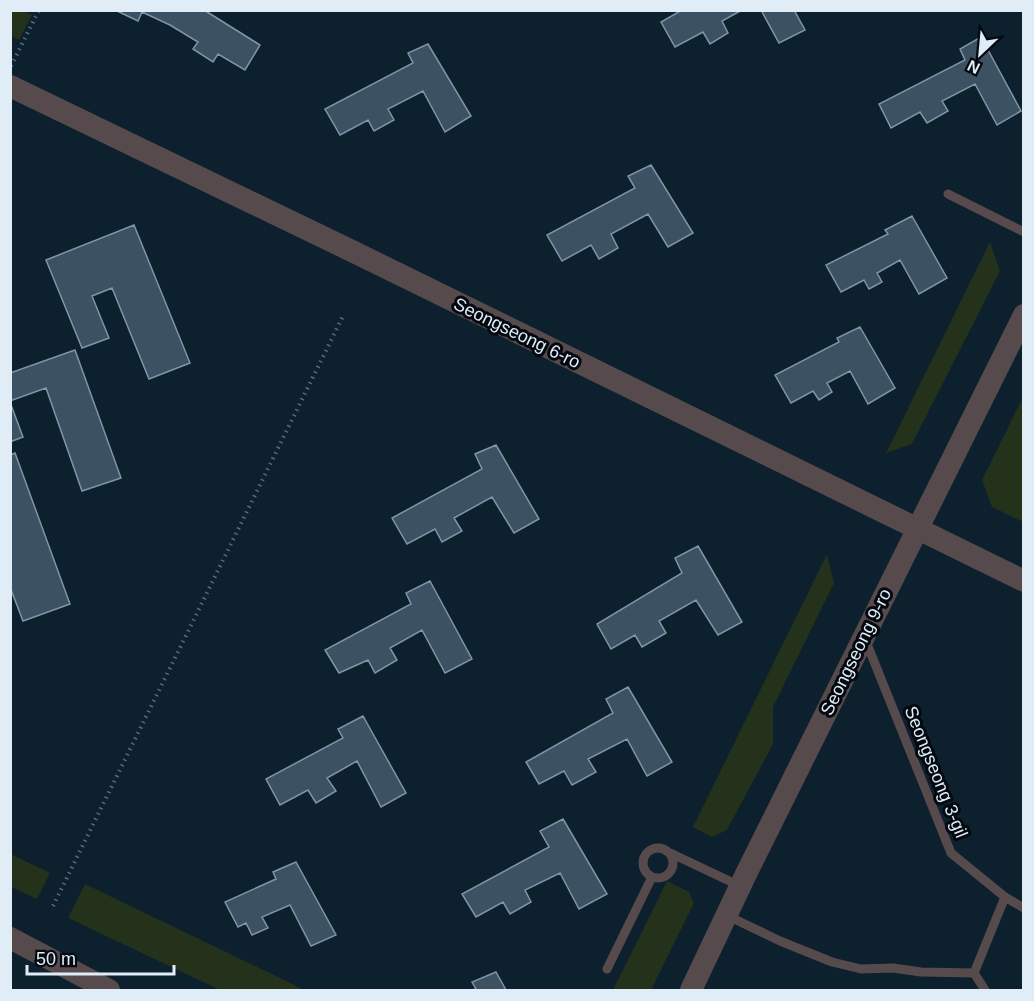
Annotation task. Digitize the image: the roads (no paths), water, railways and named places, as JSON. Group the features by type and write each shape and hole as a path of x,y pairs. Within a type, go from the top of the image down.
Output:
{"street":[{"name":"Seongseong 6-ro","path":"10,86 354,252 1023,581"},
{"name":"Seongseong 9-ro","path":"691,990 740,886 1023,315"},
{"path":"10,938 109,990"}],"lane":[{"path":"948,194 1023,232"},
{"name":"Seongseong 3-gil","path":"864,638 951,854 1005,897 1023,908"},
{"path":"666,850 672,858 672,868 666,875 652,877 643,866 644,857 651,849 661,848 666,850 740,886"},
{"path":"607,969 652,877"},
{"path":"974,973 1005,897"},
{"path":"726,915 780,941 832,962 861,969 893,968 921,972 974,973"},
{"path":"974,973 985,990"}]}
